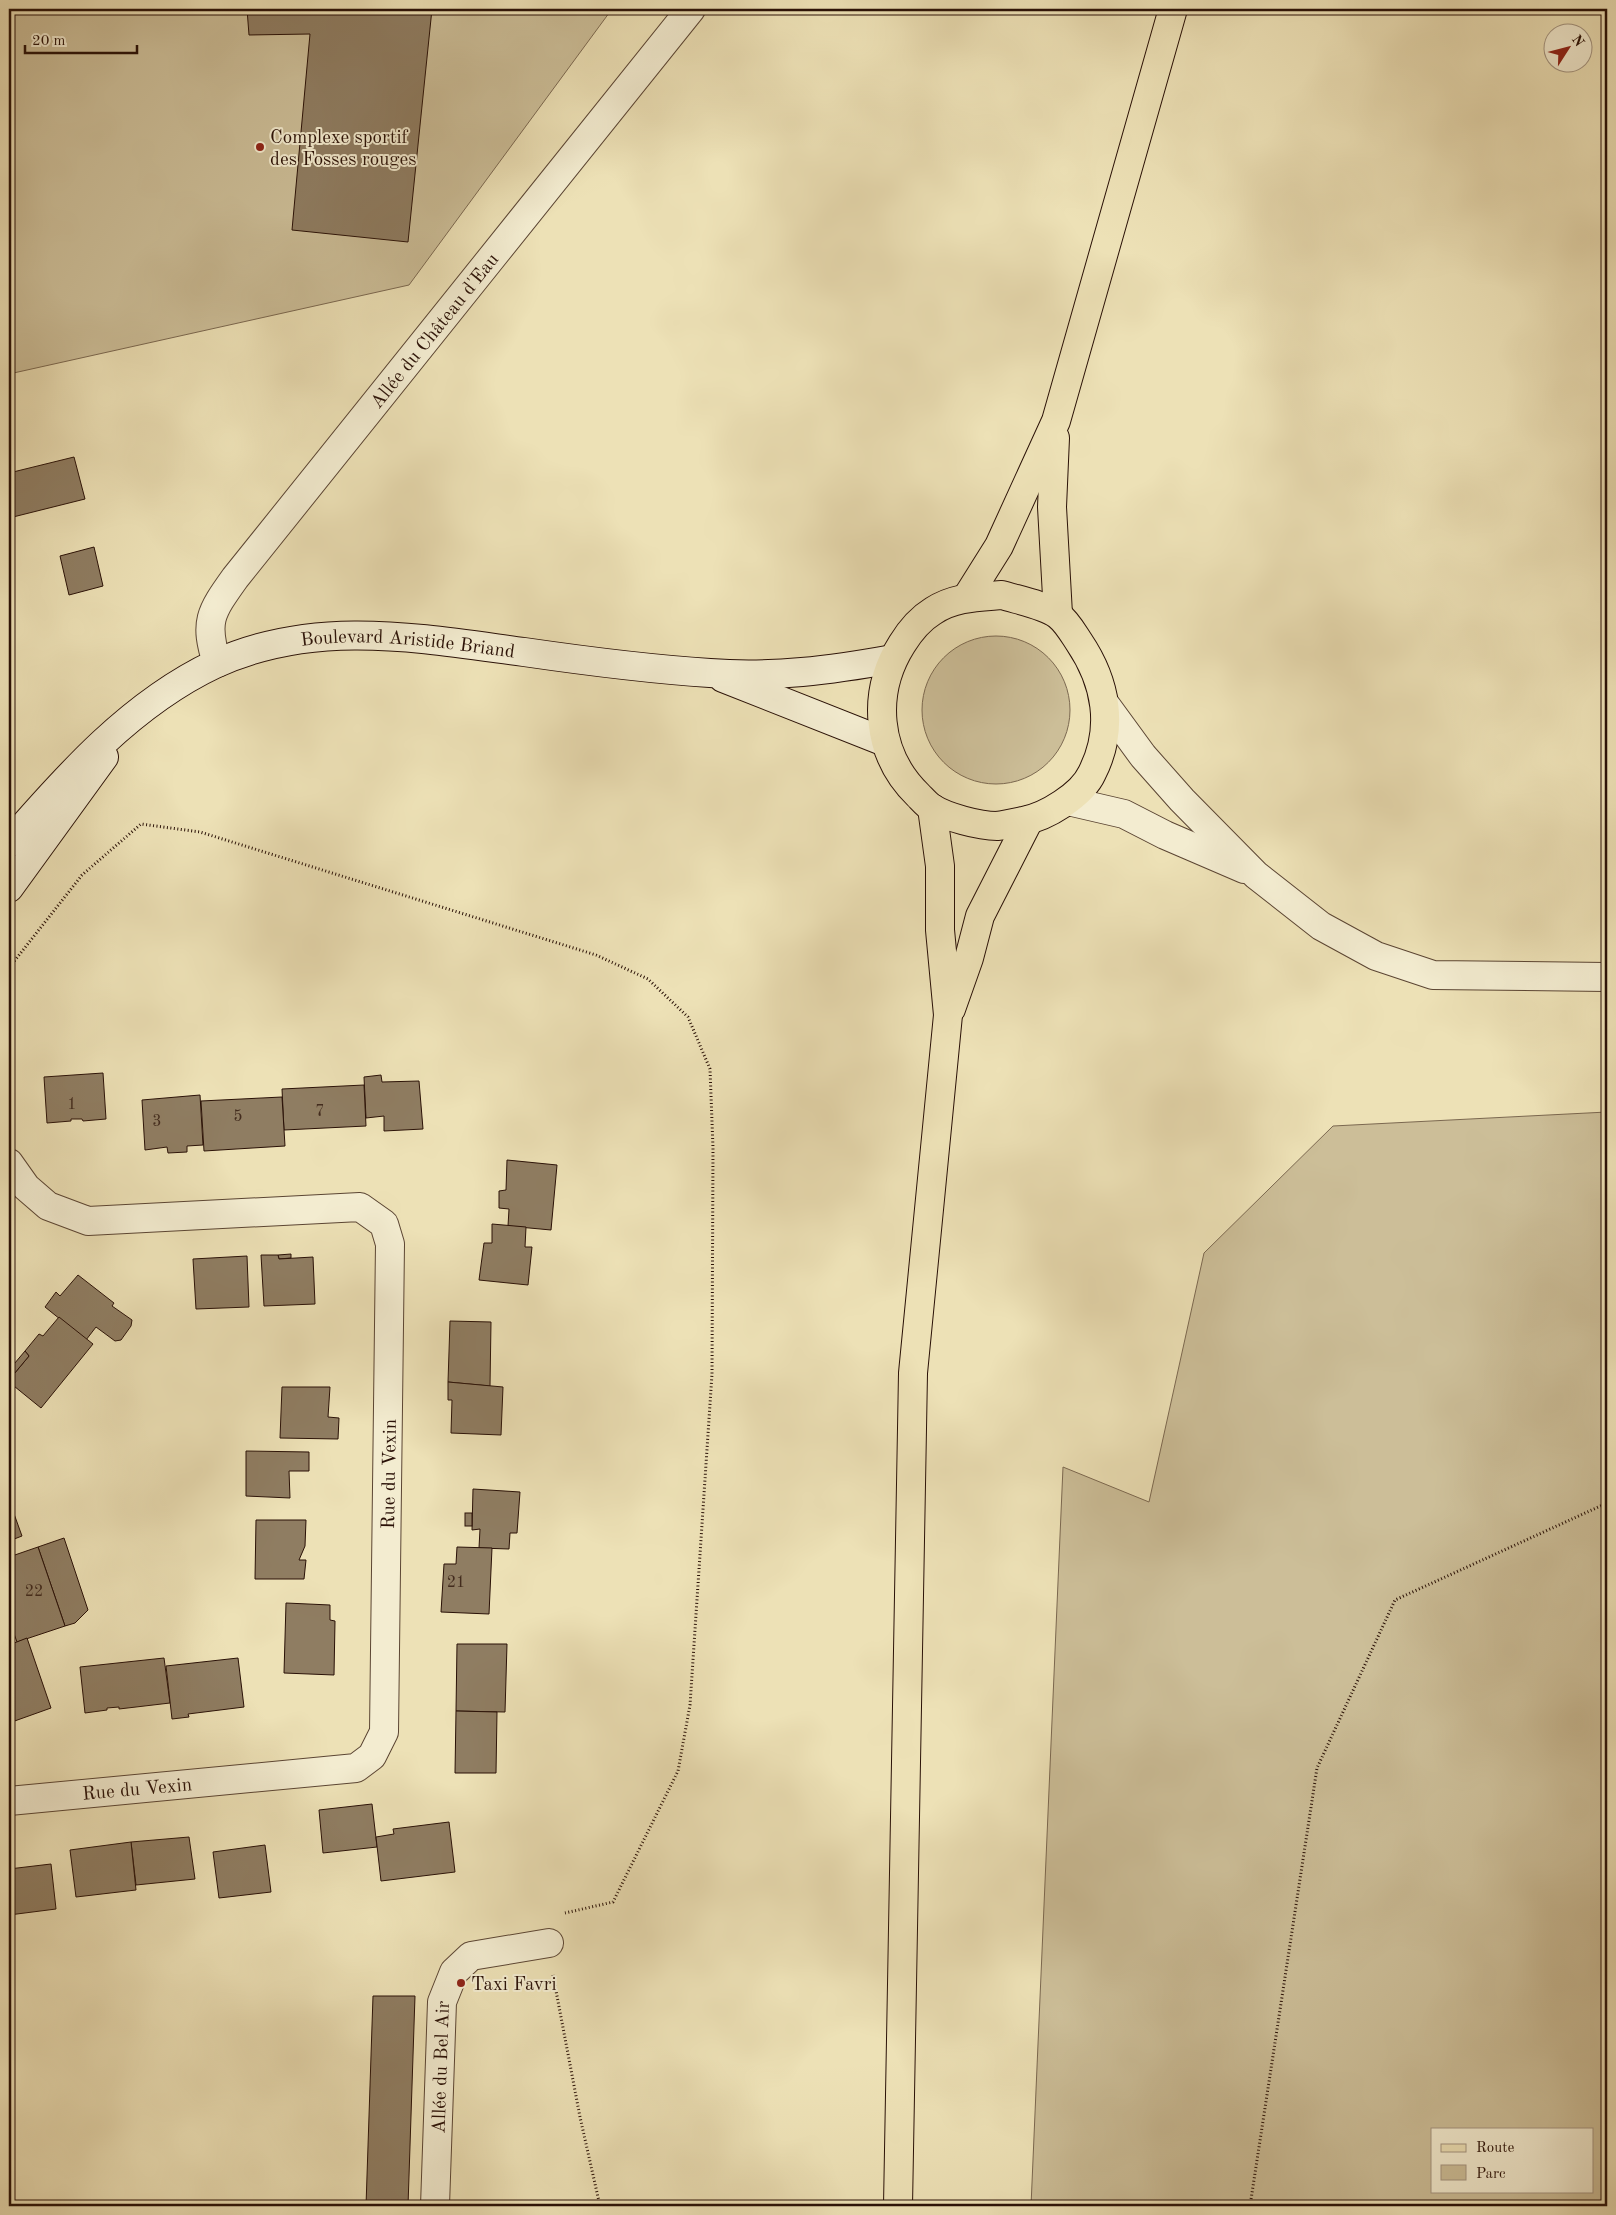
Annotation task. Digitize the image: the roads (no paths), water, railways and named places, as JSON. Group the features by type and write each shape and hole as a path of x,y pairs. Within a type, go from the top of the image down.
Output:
{"main road":[{"path":"967,597 999,546 1056,421 1173,9"},
{"path":"1056,421 1052,506 1058,614"},
{"path":"1002,595 1058,614 1090,659 1105,704 1105,734 1092,775 1068,801 1049,812 1029,820 996,826 965,821 932,808 906,784 895,767 885,742 881,698 893,659 911,630 932,611 967,597 1002,595"},
{"path":"898,2206 913,1373 948,1015 940,930 940,866 932,808"},
{"path":"948,1015 969,958 980,916 1029,820"}],"street":[{"name":"Allée du Château d'Eau","path":"217,663 210,642 209,628 214,611 231,584 691,9"},
{"name":"Boulevard Aristide Briand","path":"9,843 65,778 126,724 172,689 217,663 249,651 281,643 314,637 357,634 429,640 588,661 712,674 796,674 893,659"},
{"name":"Boulevard Aristide Briand","path":"712,674 885,742"},
{"path":"1105,704 1143,756 1182,800 1256,875 1321,926 1376,956 1433,975 1607,978"},
{"name":"Boulevard Aristide Briand","path":"9,888 79,793 126,724"},
{"path":"1068,801 1124,814 1165,836 1256,875"},
{"name":"Rue du Vexin","path":"9,1163 26,1187 48,1206 88,1221 360,1207 384,1224 390,1244 384,1732 372,1756 356,1768 9,1801"},
{"name":"Allée du Bel Air","path":"435,2206 442,2002 454,1972 472,1956 549,1943"}],"place":[{"name":"Complexe sportif des Fosses rouges","path":"260,147"},
{"name":"Taxi Favri","path":"461,1983"}]}
